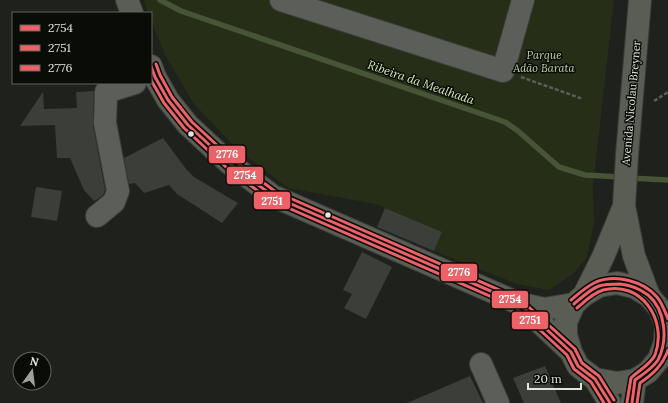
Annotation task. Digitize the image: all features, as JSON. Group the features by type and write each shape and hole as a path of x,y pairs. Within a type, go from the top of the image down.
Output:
{"main road":[{"path":"127,0 132,12"},
{"name":"Avenida Nicolau Breyner","path":"640,0 626,155 624,206 634,256 649,296"},
{"path":"152,81 188,125 229,163 273,196 518,302 544,309 579,299 599,286 617,283 634,287 649,296 660,309 666,325 665,342 659,359 648,372 635,380 618,383 595,379"},
{"name":"Avenida Nicolau Breyner","path":"579,299 603,257 624,206"},
{"path":"579,299 566,322 566,335 578,366 595,379 610,403"},
{"path":"518,302 572,352"},
{"path":"632,403 635,380"}],"street":[{"path":"281,0 503,71 523,0"},
{"path":"97,216 114,202 118,191 105,123 106,92 127,84"},
{"path":"481,364 498,403"}],"path":[{"path":"503,71 583,99"},
{"path":"654,101 668,92"}],"green space":[{"name":"Parque Adão Barata","path":"144,0 614,0 593,185 594,223 587,257 573,274 549,290 517,284 434,251 441,232 376,204 288,188 236,148 194,104 165,55 152,22 152,12 148,12"}],"building":[{"path":"94,91 93,125 105,190 103,195 94,201 84,190 70,158 57,158 55,125 20,126 43,92 44,109 77,108 76,92"},
{"path":"163,138 186,169 194,177 238,203 222,223 177,194 169,185 144,193 135,183 129,184 124,158"},
{"path":"36,187 62,191 57,221 31,217"},
{"path":"385,208 442,232 434,251 377,227"},
{"path":"362,252 392,267 366,319 344,308 352,294 343,290"},
{"path":"545,366 561,403 524,403 513,378"},
{"path":"470,376 483,403 407,403"}],"waterway":[{"name":"Ribeira da Mealhada","path":"160,0 181,11 505,122 518,131 559,167 585,175 621,177"},
{"name":"Ribeira da Mealhada","path":"630,178 668,180"}],"transit line":[{"name":"2776","path":"156,64 172,97 192,122 232,159 276,192 520,299 575,349 582,363 599,376 614,400"},
{"name":"2754","path":"152,69 168,100 188,125 229,163 273,196 518,303 571,352 578,366 595,379 610,403"},
{"name":"2751","path":"152,82 164,103 184,128 226,167 270,200 515,307 567,355 574,369 591,382 604,403"},
{"name":"2776","path":"571,300 596,282 612,279 629,280 651,291 662,304 668,319"},
{"name":"2754","path":"574,304 599,286 606,284 620,284 631,286 645,293 654,301 659,309 664,326 661,352 658,360 653,366 635,380 632,403"},
{"name":"2751","path":"577,308 599,291 617,288 629,291 640,297 654,316 658,329 658,342 655,355 647,365 631,378 627,402"},
{"name":"2776","path":"637,403 640,383 657,369 668,350"}]}
